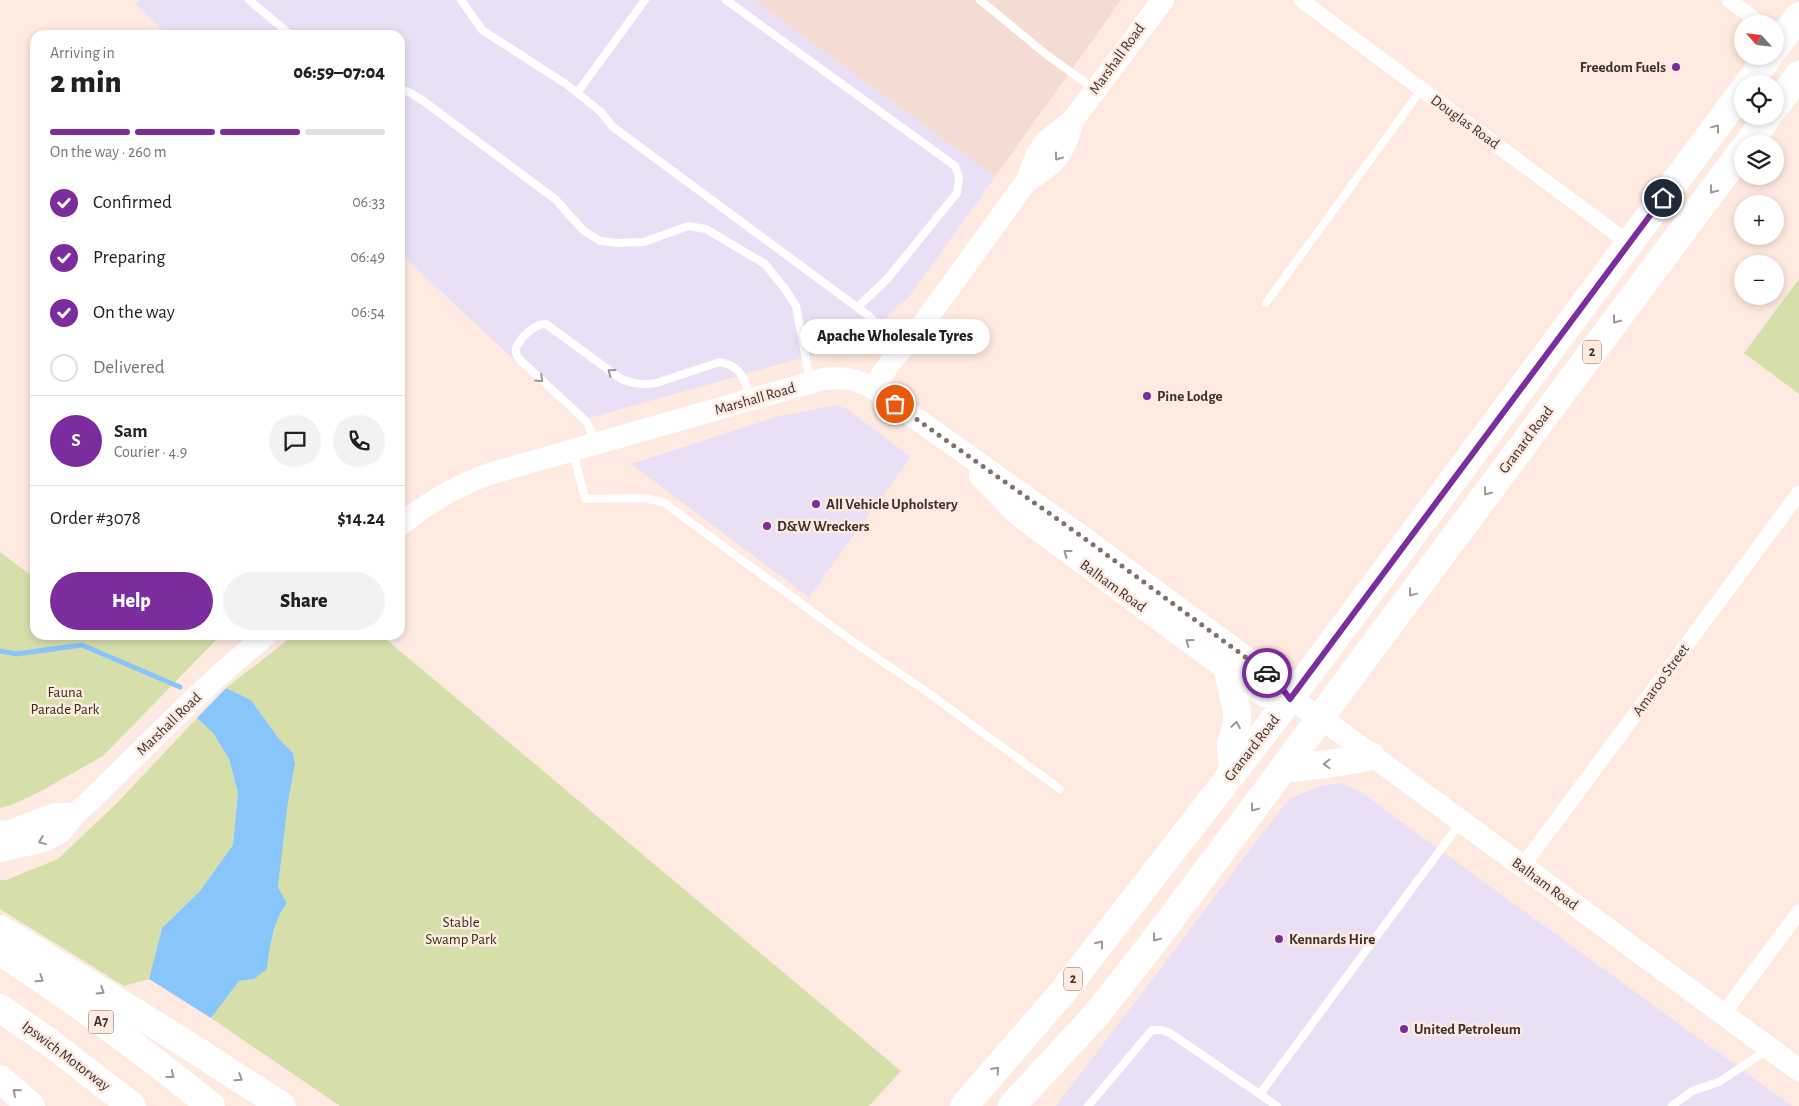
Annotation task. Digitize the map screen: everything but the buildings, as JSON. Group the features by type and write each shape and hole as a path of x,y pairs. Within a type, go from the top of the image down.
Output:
{"highway":[{"path":"1784,29 1799,16"},
{"path":"1784,95 1799,75"},
{"name":"Granard Road","path":"964,1106 1060,994 1290,699 1734,103"},
{"name":"Granard Road","path":"1012,1106 1096,1015 1283,769 1734,162"},
{"path":"1228,671 1237,711 1237,726 1231,744 1233,773"},
{"path":"1283,769 1336,764 1371,756"},
{"path":"0,929 184,1042 282,1106"},
{"name":"A7","path":"0,952 140,1051 211,1106"},
{"name":"Ipswich Motorway","path":"0,1008 92,1074 132,1106"},
{"path":"1028,1106 1096,1015"},
{"path":"0,1078 31,1106"}],"street":[{"name":"Marshall Road","path":"405,521 424,506 465,483 489,474 596,443 824,379 854,379 873,388 900,351 923,324 1026,182 1052,165 1058,157 1070,136 1073,120 1162,0"},
{"name":"Douglas Road","path":"1300,0 1630,243"},
{"path":"1729,0 1745,15"},
{"name":"Balham Road","path":"873,388 1084,538 1275,679 1290,699 1321,718 1799,1070"},
{"name":"Balham Road","path":"954,447 1019,516 1264,696 1290,699"},
{"name":"Amaroo Street","path":"1522,867 1799,493"},
{"name":"Marshall Road","path":"0,851 44,841 60,832 75,814 214,680 260,640"},
{"path":"0,832 10,831 55,814 75,814"},
{"path":"1724,1014 1799,912"}],"lane":[{"path":"249,0 285,30"},
{"path":"462,0 482,30 577,93 601,112 613,127 858,307 869,316 900,351"},
{"path":"577,93 645,0"},
{"path":"726,0 955,166 959,177 956,193 888,278 858,307"},
{"path":"980,0 1047,55 1095,89"},
{"path":"1266,303 1421,90"},
{"path":"405,91 422,100 555,199 583,230 600,241 620,243 644,242 688,226 706,229 765,264 796,306 811,383"},
{"path":"596,443 587,422 519,359 516,353 516,347 531,328 540,323 546,324 621,379 634,384 647,385 656,383 720,362 736,367 742,375 752,399"},
{"path":"572,450 585,499 644,498 663,502 852,642 926,692 1060,790"},
{"path":"1260,1094 1461,822"},
{"path":"1088,1106 1152,1030 1162,1030 1170,1033 1277,1106"},
{"path":"1672,1106 1692,1091 1719,1082 1770,1048"}],"shaded area":[{"path":"139,0 754,0 995,177 909,297 862,338 837,348 579,421 405,258 405,30 163,30 136,5"},
{"path":"754,0 1121,0 995,177"},
{"path":"836,405 847,409 911,457 809,597 631,464 776,417"},
{"path":"1343,783 1362,793 1792,1106 1056,1106 1288,800 1319,786"}],"green space":[{"path":"1799,279 1799,394 1744,353 1780,305 1784,305 1784,299"},
{"name":"Fauna Parade Park","path":"0,552 29,574 30,573 30,640 216,640 103,756 43,790 14,804 0,808"},
{"name":"Stable Swamp Park","path":"288,640 387,640 901,1071 869,1106 340,1106 211,1018 239,981 254,979 267,968 275,926 287,903 278,887 288,802 295,764 293,753 280,740 251,700 226,688"},
{"path":"197,718 213,733 229,759 238,793 233,845 200,891 162,928 149,979 124,986 0,909 0,880 6,880 58,859 117,803"}],"water":[{"path":"226,688 251,700 280,740 293,753 295,764 288,802 278,887 287,903 275,926 267,969 254,979 239,981 211,1018 149,979 162,928 200,891 233,845 238,793 229,759 213,733 197,718"}],"waterway":[{"path":"0,651 16,654 82,645 180,687"}],"way so far":[{"path":"895,404 1084,538 1267,673"}],"place":[{"name":"Freedom Fuels","path":"1676,67"},
{"name":"Pine Lodge","path":"1147,396"},
{"name":"Apache Wholesale Tyres","path":"895,404"},
{"name":"All Vehicle Upholstery","path":"816,504"},
{"name":"D&W Wreckers","path":"767,526"},
{"name":"Kennards Hire","path":"1279,939"},
{"name":"United Petroleum","path":"1404,1029"}],"route":[{"path":"1267,673 1275,679 1290,699 1663,198"}]}
